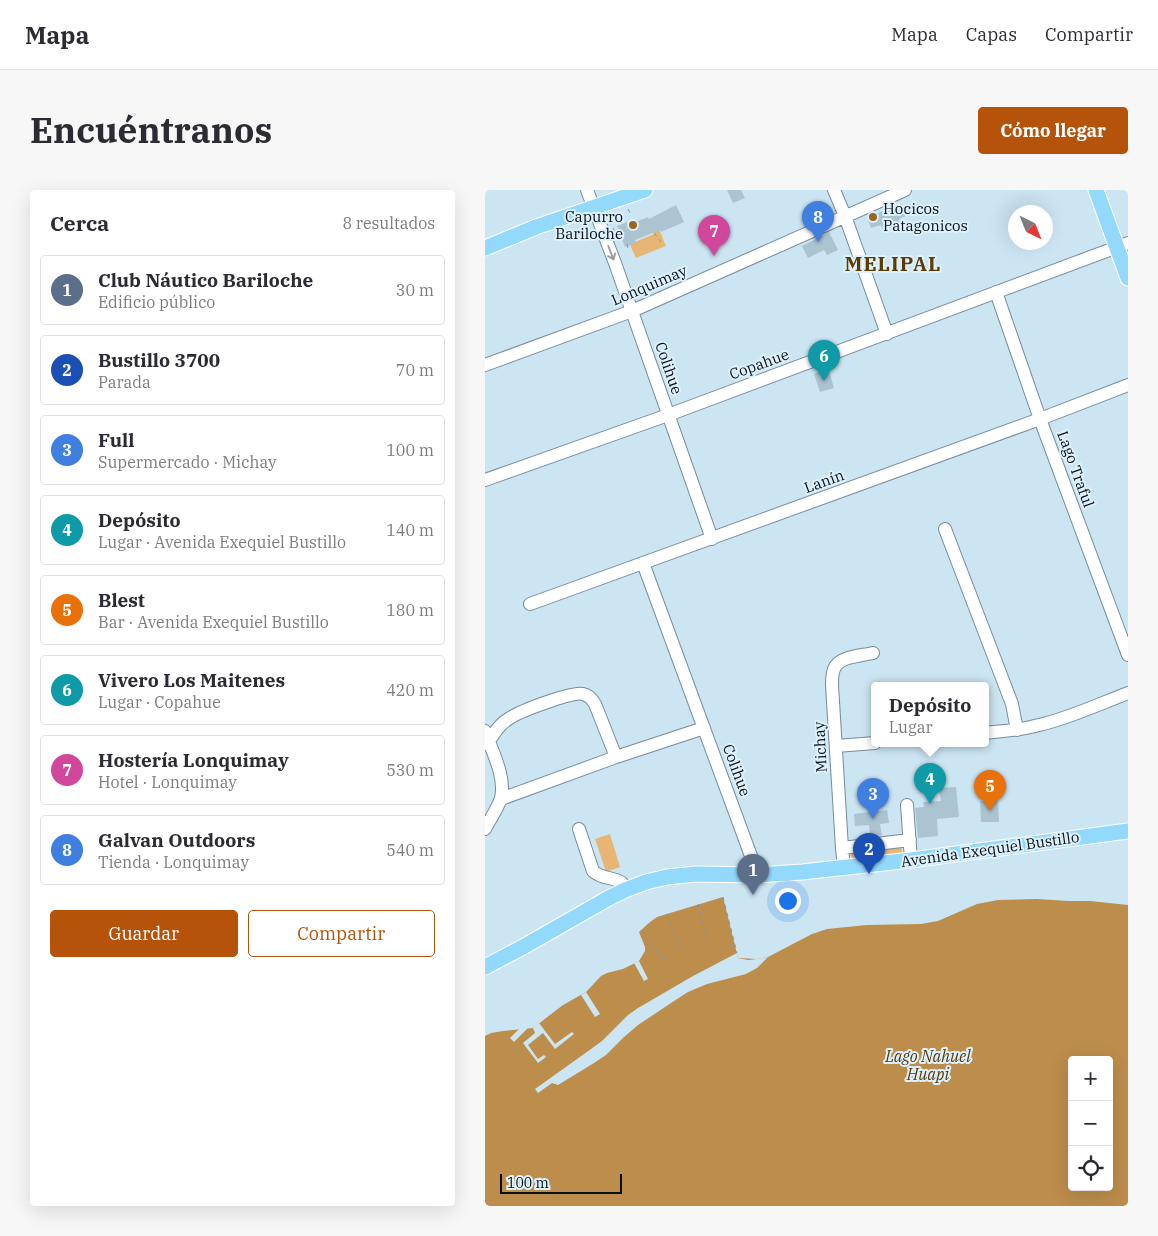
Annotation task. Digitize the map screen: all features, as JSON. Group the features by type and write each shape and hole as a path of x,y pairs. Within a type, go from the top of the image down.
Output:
{"main road":[{"path":"485,248 536,227 645,190"},
{"path":"1096,190 1123,245 1128,278"},
{"name":"Avenida Exequiel Bustillo","path":"485,967 625,890 667,877 696,874 758,875 844,868 1128,831"}],"street":[{"name":"Colihue","path":"587,190 712,538"},
{"path":"834,190 887,334"},
{"name":"Lonquimay","path":"485,365 632,311 905,190"},
{"name":"Copahue","path":"485,480 668,415 1123,245"},
{"name":"Lago Traful","path":"996,292 1040,419 1128,655"},
{"name":"Lanín","path":"530,604 1040,419 1128,385"},
{"path":"945,529 1012,704 1017,730"},
{"name":"Colihue","path":"643,563 758,875"},
{"name":"Michay","path":"844,868 832,685 833,671 837,664 845,660 873,653"},
{"path":"485,829 501,799 503,784 486,739 499,726 519,713 538,705 582,693 590,697 595,704 616,757"},
{"path":"989,733 1017,730 1053,722 1128,694"},
{"path":"501,799 616,757 704,728"},
{"path":"836,746 871,743"},
{"path":"907,805 911,860"},
{"path":"579,830 593,871 605,878 616,879 622,883 625,890"},
{"path":"842,848 910,840"}],"path":[{"path":"628,209 630,213"},
{"path":"613,228 616,235 619,234"},
{"path":"654,233 661,242"},
{"path":"627,244 628,248"},
{"path":"723,897 737,953"},
{"path":"698,904 706,937"},
{"path":"666,914 683,949"},
{"path":"641,930 663,959 669,954"}],"shaded area":[{"path":"656,222 666,246 636,258 630,245 654,234 651,224"},
{"path":"610,834 620,867 606,872 595,839"},
{"path":"901,844 902,853 854,859 850,855 852,852"}],"water":[{"name":"Lago Nahuel Huapi","path":"723,897 738,958 757,959 768,957 812,934 827,929 867,925 921,924 938,921 977,904 998,900 1090,901 1128,905 1128,1206 485,1206 485,1036 503,1031 533,1028 563,1005 586,992 601,976 623,969 639,961 645,951 645,947 639,932 657,917"}],"pier":[{"path":"737,953 738,958 748,960 768,957 757,968 746,974 707,984 688,992 638,1025 606,1055 594,1063 558,1085 552,1083 538,1093 535,1089 602,1041 628,1015 638,1008"},
{"path":"639,961 648,979 644,981 634,963"},
{"path":"586,992 600,1014 595,1017 581,995"},
{"path":"539,1023 555,1044 572,1032 574,1034 555,1049 543,1033 528,1045 538,1059 544,1055 546,1057 538,1063 523,1043 535,1033 533,1028"},
{"path":"522,1026 530,1026 514,1042 510,1038"}],"building":[{"path":"727,190 741,190 745,198 733,203"},
{"path":"902,204 906,216 899,219 900,222 882,228 881,225 871,228 867,217"},
{"path":"676,205 684,222 635,240 636,243 625,247 617,226 627,222 628,225 648,217 649,219"},
{"path":"829,232 838,250 827,255 824,250 808,258 802,246"},
{"path":"828,367 834,388 820,392 814,374"},
{"path":"956,787 959,817 937,819 938,836 918,838 915,808 924,807 923,802 941,801 939,788"},
{"path":"980,801 998,801 999,822 981,822"},
{"path":"887,810 889,823 880,824 882,835 870,837 869,825 855,826 854,814"}],"place":[{"name":"Hocicos Patagonicos","path":"873,217"},
{"name":"Capurro Bariloche","path":"633,225"},
{"name":"Galvan Outdoors","path":"818,242"},
{"name":"Hostería Lonquimay","path":"714,256"},
{"name":"Vivero Los Maitenes","path":"824,381"},
{"name":"Depósito","path":"930,804"},
{"name":"Blest","path":"990,811"},
{"name":"Full","path":"873,819"},
{"name":"Bustillo 3700","path":"869,874"},
{"name":"Club Náutico Bariloche","path":"753,895"}],"district":[{"name":"MELIPAL","path":"893,263"}]}
